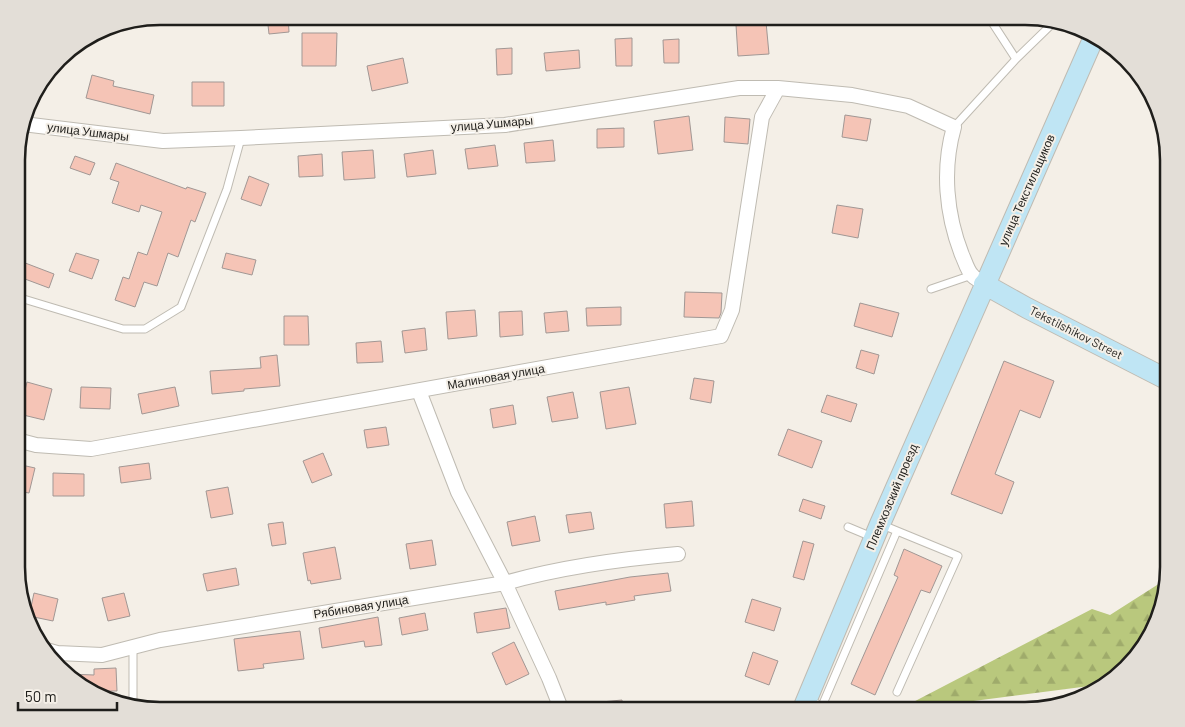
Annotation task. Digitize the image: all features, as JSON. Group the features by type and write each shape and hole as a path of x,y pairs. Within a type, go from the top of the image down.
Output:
{"main road":[{"name":"улица Текстильщиков","path":"978,280 1069,95 1091,43"},
{"name":"Tekstilshikov Street","path":"978,280 1027,308 1160,376"},
{"name":"Племхозский проезд","path":"811,702 884,531 978,280"}],"street":[{"name":"улица Ушмары","path":"30,125 163,141 505,125 739,88 778,88 852,95 908,106 954,127"},
{"name":"Малиновая улица","path":"25,442 36,445 91,449 721,336 732,310 762,117 778,88"},
{"path":"954,127 948,150 947,190 958,246 978,280"},
{"path":"419,391 458,492 505,583 558,702"},
{"name":"Рябиновая улица","path":"58,654 102,655 160,640 505,583 626,559 678,554"}],"lane":[{"path":"994,25 1016,59"},
{"path":"954,127 1016,59 1049,28"},
{"path":"25,300 123,329 145,330 181,307 227,189 241,138"},
{"path":"931,289 978,280"},
{"path":"848,527 884,531 958,556 897,692"},
{"path":"133,647 133,699"}],"green space":[{"path":"1158,584 1153,610 1137,642 1114,668 1087,686 966,702 913,702 1092,609 1110,615"}],"building":[{"path":"268,25 289,25 289,32 269,34"},
{"path":"736,25 766,25 769,54 738,56"},
{"path":"302,33 337,33 336,66 302,66"},
{"path":"632,38 632,66 616,66 615,39"},
{"path":"679,39 679,63 664,63 663,40"},
{"path":"512,48 512,74 497,75 496,49"},
{"path":"579,50 580,68 546,71 544,53"},
{"path":"403,58 408,83 372,91 367,66"},
{"path":"92,75 114,81 113,86 154,95 150,114 86,98"},
{"path":"192,82 224,82 224,106 192,106"},
{"path":"845,115 871,119 867,141 842,137"},
{"path":"689,116 693,150 658,154 654,121"},
{"path":"725,117 750,119 748,144 724,142"},
{"path":"624,128 624,147 597,148 597,129"},
{"path":"553,140 555,161 526,163 524,143"},
{"path":"495,145 498,166 468,169 465,149"},
{"path":"373,150 375,178 344,180 342,152"},
{"path":"433,150 436,174 407,177 404,154"},
{"path":"322,154 323,176 299,177 298,156"},
{"path":"75,156 95,163 90,175 70,168"},
{"path":"116,163 186,189 187,187 206,193 195,222 191,220 178,257 168,253 157,286 144,282 135,307 115,300 123,277 129,279 138,252 147,255 162,212 141,205 139,212 112,203 119,182 110,179"},
{"path":"249,176 269,184 261,206 241,199"},
{"path":"837,205 863,209 858,238 832,233"},
{"path":"76,253 99,260 92,279 69,271"},
{"path":"226,253 256,260 252,275 222,268"},
{"path":"25,263 54,274 49,288 25,279"},
{"path":"685,292 722,293 719,318 684,317"},
{"path":"860,303 899,313 892,337 854,326"},
{"path":"621,307 621,325 587,326 586,308"},
{"path":"475,310 477,336 448,339 446,312"},
{"path":"522,311 523,335 500,337 499,312"},
{"path":"567,311 569,331 546,333 544,313"},
{"path":"284,316 308,316 309,345 284,345"},
{"path":"425,328 427,350 405,353 402,331"},
{"path":"381,341 383,362 357,363 356,343"},
{"path":"861,350 879,355 874,374 856,368"},
{"path":"277,355 280,386 212,394 210,371 261,368 260,357"},
{"path":"1004,361 1054,381 1040,418 1020,410 995,474 1014,482 1002,514 951,494"},
{"path":"694,378 714,381 711,403 690,399"},
{"path":"27,382 52,389 44,420 25,415 25,390"},
{"path":"81,387 111,388 110,409 80,408"},
{"path":"175,387 179,406 142,414 138,394"},
{"path":"629,387 636,424 606,429 600,392"},
{"path":"573,392 578,418 552,422 547,397"},
{"path":"827,395 857,404 851,422 821,412"},
{"path":"513,405 516,424 493,428 490,409"},
{"path":"386,427 389,445 367,448 364,430"},
{"path":"788,429 822,441 812,468 778,455"},
{"path":"323,453 332,475 312,483 303,461"},
{"path":"149,463 151,479 121,483 119,467"},
{"path":"25,466 35,468 29,493 25,492"},
{"path":"53,473 84,474 84,496 53,496"},
{"path":"228,487 233,514 211,518 206,491"},
{"path":"803,499 825,506 821,519 799,511"},
{"path":"692,501 694,526 666,528 664,504"},
{"path":"591,512 594,529 569,533 566,515"},
{"path":"535,516 540,541 512,546 507,522"},
{"path":"283,522 286,544 272,546 268,524"},
{"path":"432,540 436,565 410,569 406,544"},
{"path":"803,541 814,544 804,580 793,577"},
{"path":"335,547 341,579 311,584 310,580 308,581 303,553"},
{"path":"904,549 942,566 930,593 921,590 875,695 851,684 898,577 894,575"},
{"path":"236,568 239,585 207,591 203,574"},
{"path":"668,573 671,591 634,596 635,600 606,605 606,602 559,610 555,591 630,577"},
{"path":"34,593 58,599 53,621 35,617 31,606"},
{"path":"124,593 130,616 108,621 102,598"},
{"path":"752,599 781,608 774,631 745,622"},
{"path":"506,608 510,628 477,633 474,613"},
{"path":"425,613 428,630 402,635 399,618"},
{"path":"378,617 382,645 365,647 364,641 322,648 319,628"},
{"path":"300,631 304,659 263,664 264,668 238,671 234,639"},
{"path":"514,642 529,674 506,685 492,653"},
{"path":"753,652 778,661 769,685 745,676"},
{"path":"116,668 117,691 108,691 79,674 94,675 94,669"},
{"path":"622,700 622,702 601,702"}]}
